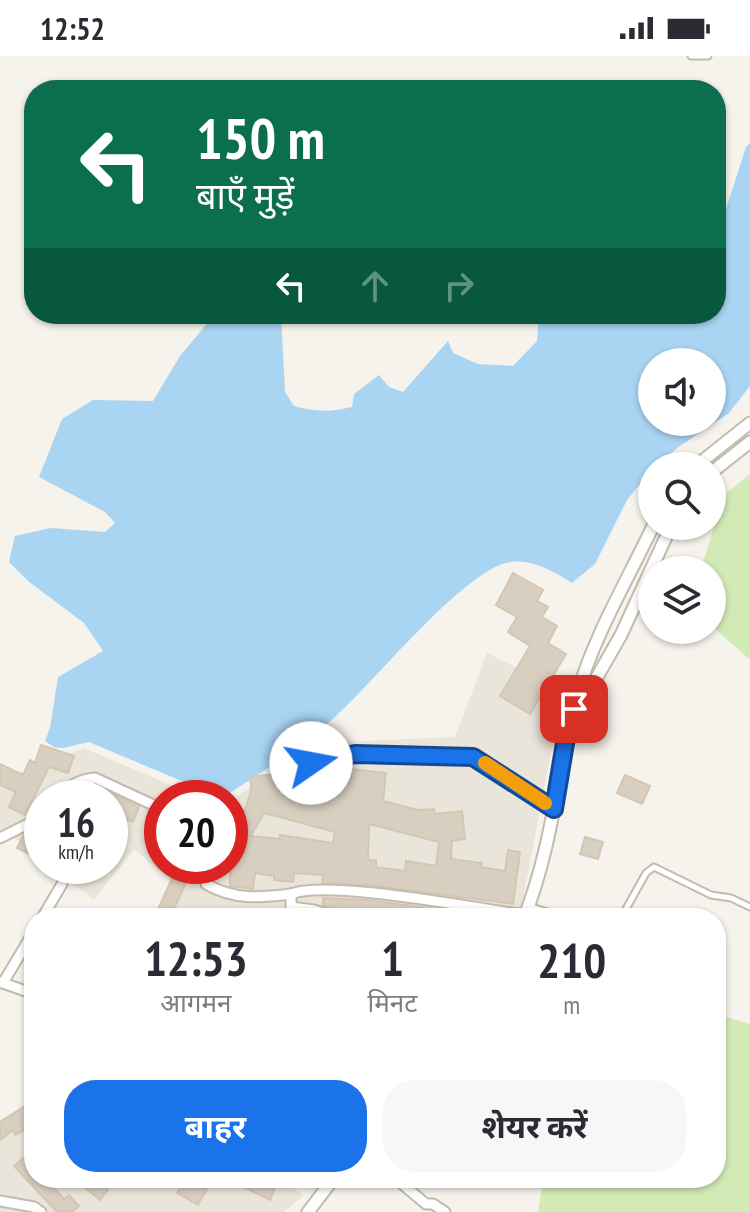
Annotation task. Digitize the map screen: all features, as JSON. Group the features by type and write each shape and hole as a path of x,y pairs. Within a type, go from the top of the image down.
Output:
{"street":[{"path":"714,452 750,423"},
{"path":"726,461 750,442"},
{"path":"527,908 554,809 584,673 646,540"},
{"path":"570,726 621,635 665,540"},
{"path":"0,838 24,826"},
{"path":"48,908 62,884"},
{"path":"206,884 233,896 258,898 301,890 334,890 484,908"},
{"path":"291,894 291,907 299,908"},
{"path":"24,947 1,983 24,991"},
{"path":"310,1211 327,1188"},
{"path":"404,1188 422,1208 433,1204 445,1212"},
{"path":"0,1201 34,1207 41,1212"}],"lane":[{"path":"691,56 708,56"},
{"path":"311,763 355,754 473,757 554,809"},
{"path":"627,908 646,873 654,867 711,895 731,898 750,907"}],"shaded area":[{"path":"487,653 563,690 520,908 168,908 172,884 248,884 248,789 315,743 455,737"},
{"path":"84,748 159,780 144,780 144,858 134,849 128,857 128,780 24,780 24,845 13,837 0,842 0,781"},
{"path":"73,884 107,884 94,900"},
{"path":"24,1108 24,1188 292,1188 304,1195 284,1212 0,1212 0,1127"}],"green space":[{"path":"750,474 750,660 726,639 726,556 705,556 710,540 726,540 726,494"},
{"path":"726,1017 750,1024 750,1212 538,1212 542,1188 726,1188"}],"water":[{"path":"750,143 750,386 726,415 726,348 638,348 638,436 695,436 673,452 638,452 638,487 627,500 595,564 572,583 550,570 527,562 510,562 491,569 445,605 323,727 248,781 179,780 89,742 63,748 45,741 58,677 103,651 84,623 28,581 9,562 15,536 51,528 105,532 115,523 105,512 39,477 62,419 93,400 153,401 180,356 207,324 282,324 285,392 294,406 323,411 352,407 354,394 379,375 389,387 403,392 448,341 453,353 478,364 513,366 537,341 538,324 726,324 726,209"}],"building":[{"path":"513,573 543,590 537,601 548,607 542,617 557,626 548,643 566,654 530,714 500,696 530,646 508,632 517,617 496,605"},
{"path":"41,745 74,756 68,773 49,767 42,780 24,780 24,814 9,807 16,792 0,785 0,764 23,775 30,760 35,763"},
{"path":"351,769 386,773 383,801 418,810 434,809 435,814 462,811 465,839 452,841 451,859 482,863 481,867 505,871 508,850 520,852 513,904 370,885 322,883 323,875 294,873 293,882 274,880 274,876 255,873 253,889 230,886 248,884 250,777 291,772 338,784 350,783","holes":["264,813 335,832 333,843 280,835 280,839 251,836","369,824 439,842 436,866 406,861 405,871 376,867 376,860 368,860"]},
{"path":"625,775 650,786 642,804 617,793"},
{"path":"128,802 139,807 133,822 128,820"},
{"path":"24,835 24,851 17,848"},
{"path":"585,837 603,842 598,859 580,854"},
{"path":"170,884 185,884 174,908 158,908"},
{"path":"323,898 427,908 334,908 323,905"},
{"path":"24,1107 24,1130 15,1135 13,1130 0,1140 0,1122"},
{"path":"24,1158 24,1177 14,1166"},
{"path":"35,1188 54,1188 64,1199 69,1195 79,1206 72,1212 57,1212"},
{"path":"86,1188 108,1190 100,1200"},
{"path":"180,1188 207,1189 198,1205 177,1193"},
{"path":"245,1188 275,1188 270,1200"}],"slow traffic":[{"path":"485,763 545,803"}],"route":[{"path":"311,763 355,754 473,757 554,809 574,709"}]}
